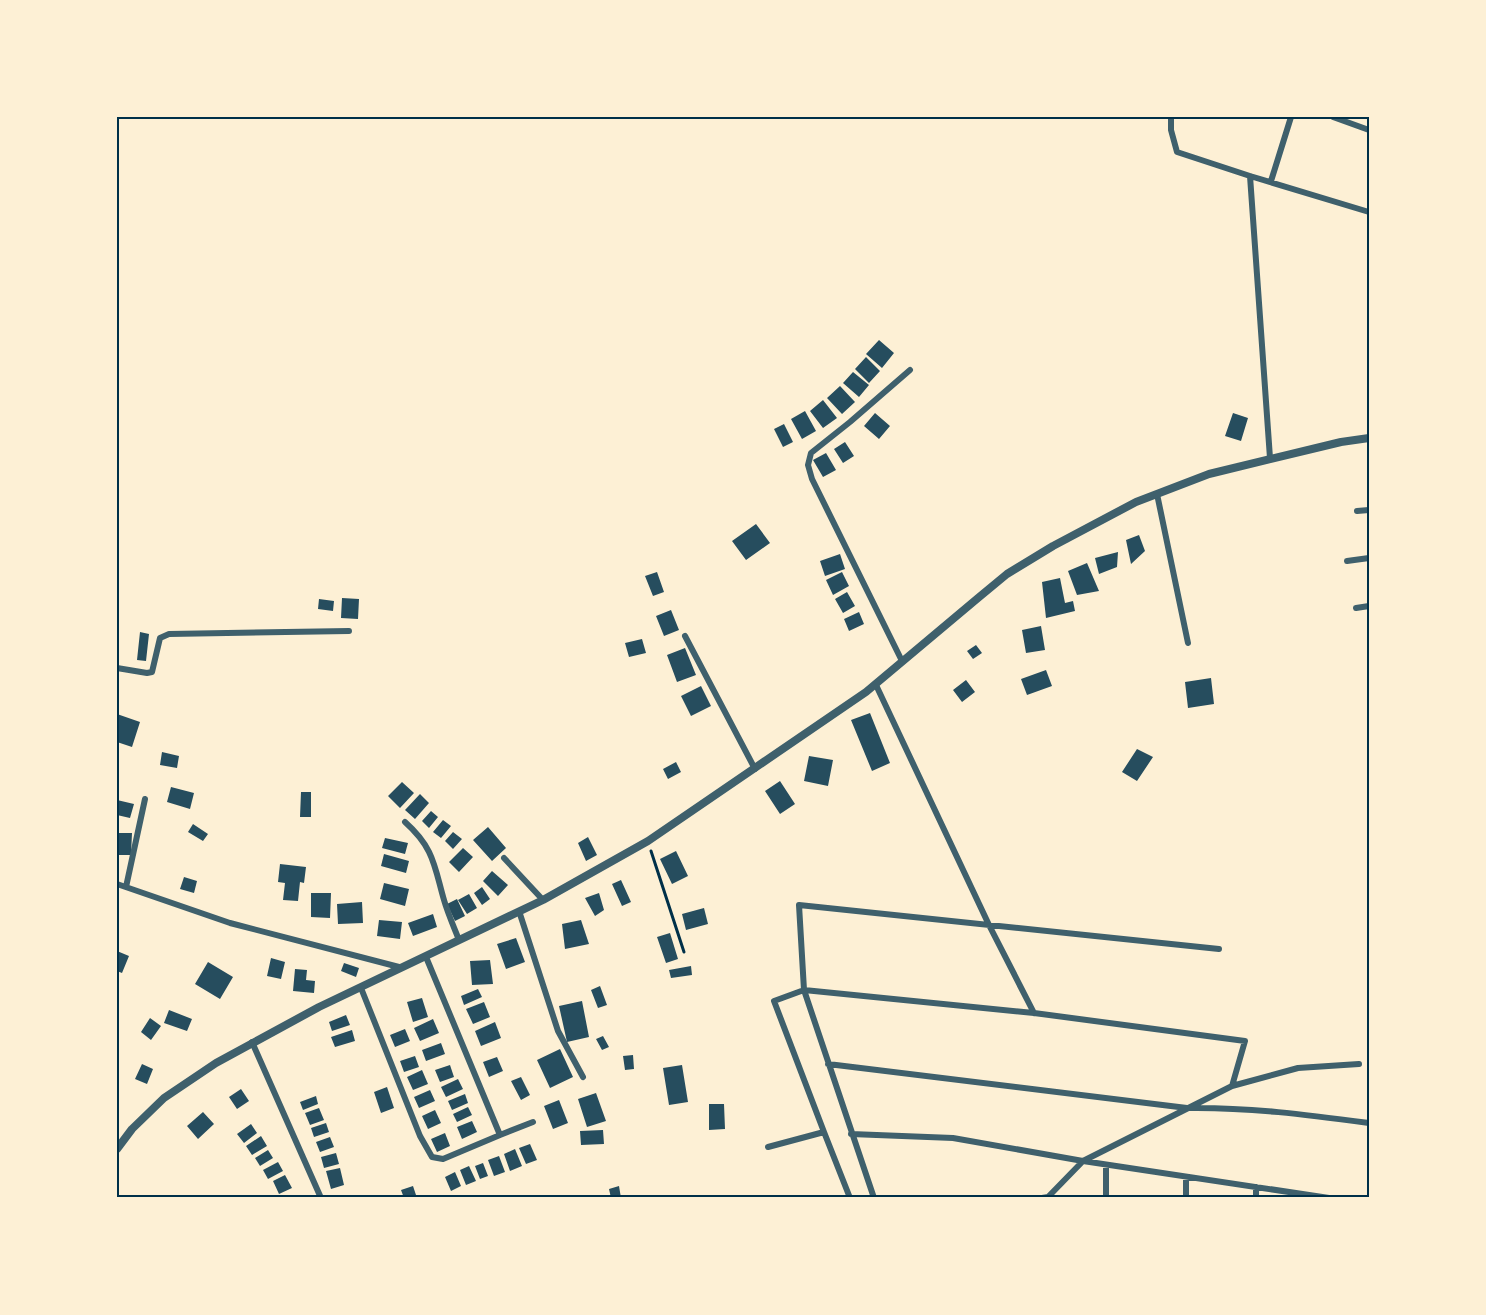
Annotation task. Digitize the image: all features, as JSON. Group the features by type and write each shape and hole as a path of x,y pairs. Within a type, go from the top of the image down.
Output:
{"street":[{"path":"1171,117 1171,130 1177,152 1369,212"},
{"path":"1270,182 1291,117"},
{"path":"1333,117 1369,130"},
{"path":"1250,176 1270,458"},
{"path":"902,661 808,465 811,453 910,370"},
{"path":"117,1149 132,1129 164,1098 252,1042 399,967 426,957 543,900 648,841 876,685 1007,574 1053,546 1096,522 1157,494 1209,474 1341,442 1369,438"},
{"path":"1157,494 1188,643"},
{"path":"1357,512 1369,510"},
{"path":"1347,561 1369,558"},
{"path":"1356,608 1369,606"},
{"path":"117,669 147,674 152,672 160,638 169,634 349,631"},
{"path":"685,636 755,769"},
{"path":"876,685 989,925 1034,1013"},
{"path":"126,887 146,799"},
{"path":"405,822 420,835 428,846 444,902 459,940"},
{"path":"504,858 543,900"},
{"path":"117,884 230,923 399,967"},
{"path":"874,1198 804,990 799,905 1219,949"},
{"path":"519,911 558,1031 583,1077"},
{"path":"426,957 500,1135"},
{"path":"361,988 420,1136 432,1157 443,1159 533,1122"},
{"path":"850,1198 774,1001 804,990 1034,1013 1245,1041 1232,1086"},
{"path":"252,1042 321,1198"},
{"path":"828,1064 1187,1108 1218,1107 1306,1114 1369,1123"},
{"path":"1046,1198 1083,1161 1232,1086 1298,1068 1359,1064"},
{"path":"768,1147 824,1132"},
{"path":"851,1134 953,1138 1106,1165 1329,1198"},
{"path":"1106,1165 1106,1198"},
{"path":"1186,1177 1186,1198"},
{"path":"1256,1187 1256,1198"}],"path":[{"path":"648,841 684,952"}],"building":[{"path":"879,340 894,353 882,368 866,354"},
{"path":"866,357 880,371 869,383 855,369"},
{"path":"853,372 869,385 859,397 843,383"},
{"path":"840,386 855,402 842,414 827,398"},
{"path":"823,400 837,418 823,428 810,411"},
{"path":"805,411 816,431 802,439 791,419"},
{"path":"875,413 890,426 879,439 864,426"},
{"path":"1233,413 1248,418 1241,441 1225,436"},
{"path":"784,424 793,442 783,447 774,429"},
{"path":"845,442 854,456 843,463 834,449"},
{"path":"826,453 836,470 823,477 813,460"},
{"path":"756,524 770,543 746,560 732,541"},
{"path":"1139,535 1145,551 1131,564 1126,540"},
{"path":"1118,552 1117,567 1099,574 1095,558"},
{"path":"840,554 845,569 825,576 820,561"},
{"path":"1087,563 1099,591 1077,595 1068,571"},
{"path":"657,572 664,592 653,596 645,576"},
{"path":"842,572 849,586 833,595 826,580"},
{"path":"1060,578 1065,603 1073,601 1075,611 1046,618 1042,582"},
{"path":"847,592 855,606 843,613 835,599"},
{"path":"342,598 359,599 358,619 341,618"},
{"path":"319,599 334,601 333,611 318,609"},
{"path":"671,610 679,630 664,636 656,616"},
{"path":"859,612 864,624 849,631 844,619"},
{"path":"1041,626 1045,650 1026,653 1022,630"},
{"path":"140,632 149,634 146,661 137,660"},
{"path":"642,639 646,653 629,657 625,643"},
{"path":"976,645 982,653 973,659 967,651"},
{"path":"685,648 696,675 677,682 667,655"},
{"path":"1046,670 1052,686 1027,695 1021,679"},
{"path":"1211,678 1214,704 1188,708 1185,682"},
{"path":"966,680 975,692 962,702 953,690"},
{"path":"701,686 711,706 691,716 681,696"},
{"path":"870,713 890,763 872,771 851,720"},
{"path":"117,714 140,722 132,747 117,742"},
{"path":"1137,749 1153,757 1137,781 1122,772"},
{"path":"162,752 179,756 177,768 160,765"},
{"path":"809,756 833,760 828,786 804,781"},
{"path":"676,762 681,772 668,779 663,769"},
{"path":"780,781 795,804 780,814 765,791"},
{"path":"402,782 414,793 400,808 388,796"},
{"path":"171,787 194,793 190,809 167,802"},
{"path":"301,792 311,792 311,817 300,817"},
{"path":"420,794 429,803 415,819 405,810"},
{"path":"117,800 134,804 130,818 117,815"},
{"path":"431,811 438,817 429,828 422,821"},
{"path":"443,820 451,826 441,838 433,832"},
{"path":"193,824 208,834 203,841 188,832"},
{"path":"488,827 506,848 492,861 473,840"},
{"path":"453,832 462,839 453,849 445,841"},
{"path":"117,833 132,833 131,855 117,855"},
{"path":"588,837 597,855 586,861 578,843"},
{"path":"385,838 408,843 405,854 382,848"},
{"path":"463,848 473,857 459,872 449,862"},
{"path":"676,851 688,876 672,884 660,859"},
{"path":"384,854 409,861 406,873 381,866"},
{"path":"280,864 306,867 304,883 300,882 298,901 283,900 285,883 278,882"},
{"path":"492,871 508,885 498,896 483,881"},
{"path":"184,877 197,881 194,893 180,889"},
{"path":"621,880 631,902 622,906 612,884"},
{"path":"384,883 409,889 405,906 380,899"},
{"path":"482,887 490,899 482,905 474,893"},
{"path":"311,893 331,893 330,918 311,917"},
{"path":"599,893 604,910 595,916 585,898"},
{"path":"469,894 477,908 467,914 458,900"},
{"path":"457,899 465,916 455,921 447,904"},
{"path":"362,902 363,923 338,924 337,904"},
{"path":"704,908 708,924 686,930 682,914"},
{"path":"433,914 437,927 413,936 408,923"},
{"path":"379,920 402,922 400,939 377,936"},
{"path":"581,920 589,944 565,949 562,924"},
{"path":"670,933 678,959 666,963 657,937"},
{"path":"516,938 525,962 506,969 497,944"},
{"path":"117,951 129,956 122,973 117,971"},
{"path":"271,958 285,962 281,979 267,976"},
{"path":"490,960 493,984 472,985 470,961"},
{"path":"208,962 233,977 220,999 195,984"},
{"path":"344,963 359,968 356,977 341,971"},
{"path":"691,966 692,975 671,978 669,970"},
{"path":"295,969 307,970 306,980 315,981 314,993 293,991"},
{"path":"600,986 607,1005 598,1008 591,990"},
{"path":"478,989 482,997 464,1005 461,996"},
{"path":"422,998 428,1017 413,1022 407,1002"},
{"path":"582,1001 589,1037 567,1042 559,1006"},
{"path":"484,1002 490,1017 473,1024 466,1009"},
{"path":"169,1010 192,1019 187,1031 164,1023"},
{"path":"346,1015 350,1025 332,1031 329,1022"},
{"path":"150,1018 161,1026 151,1040 141,1032"},
{"path":"433,1019 439,1033 420,1041 414,1028"},
{"path":"495,1022 501,1038 481,1046 475,1031"},
{"path":"405,1029 410,1041 395,1047 390,1035"},
{"path":"352,1030 355,1041 335,1047 331,1037"},
{"path":"603,1036 609,1047 602,1050 596,1039"},
{"path":"441,1043 445,1054 426,1061 422,1050"},
{"path":"560,1049 573,1077 550,1088 537,1060"},
{"path":"633,1055 634,1069 625,1070 623,1056"},
{"path":"415,1056 419,1067 404,1072 400,1061"},
{"path":"497,1057 503,1071 489,1077 483,1062"},
{"path":"142,1064 153,1069 147,1084 135,1079"},
{"path":"450,1065 454,1077 440,1082 435,1070"},
{"path":"682,1065 688,1102 669,1105 663,1068"},
{"path":"422,1070 428,1084 413,1090 407,1077"},
{"path":"521,1077 530,1095 521,1100 511,1081"},
{"path":"458,1079 463,1089 446,1097 441,1087"},
{"path":"387,1087 394,1108 381,1113 374,1092"},
{"path":"241,1089 249,1101 237,1109 229,1097"},
{"path":"430,1090 435,1101 419,1108 414,1097"},
{"path":"596,1093 606,1121 587,1127 578,1099"},
{"path":"465,1094 468,1103 452,1110 448,1101"},
{"path":"316,1096 318,1104 303,1110 300,1102"},
{"path":"559,1100 568,1123 553,1129 544,1106"},
{"path":"709,1104 724,1104 725,1129 709,1130"},
{"path":"468,1107 472,1115 457,1122 453,1114"},
{"path":"319,1108 324,1120 310,1125 305,1113"},
{"path":"435,1110 441,1123 428,1129 422,1116"},
{"path":"203,1112 214,1124 198,1139 187,1126"},
{"path":"472,1121 477,1132 462,1139 457,1127"},
{"path":"326,1123 329,1132 314,1137 311,1128"},
{"path":"251,1124 257,1133 244,1143 237,1134"},
{"path":"603,1130 604,1144 581,1145 580,1131"},
{"path":"445,1133 450,1146 437,1152 431,1139"},
{"path":"261,1136 267,1146 252,1155 246,1146"},
{"path":"330,1137 334,1147 320,1152 316,1142"},
{"path":"530,1144 537,1160 526,1164 519,1148"},
{"path":"515,1149 522,1166 510,1171 504,1154"},
{"path":"268,1150 273,1158 260,1166 255,1158"},
{"path":"336,1153 339,1164 324,1168 321,1157"},
{"path":"499,1156 505,1172 494,1176 488,1160"},
{"path":"278,1162 283,1171 268,1179 263,1170"},
{"path":"483,1163 488,1176 480,1179 475,1166"},
{"path":"469,1166 476,1181 466,1185 460,1170"},
{"path":"340,1168 344,1185 331,1189 326,1171"},
{"path":"455,1172 461,1186 451,1191 445,1177"},
{"path":"285,1175 292,1188 279,1194 273,1181"},
{"path":"413,1186 417,1198 404,1198 401,1190"},
{"path":"619,1186 621,1198 611,1198 609,1189"}]}
